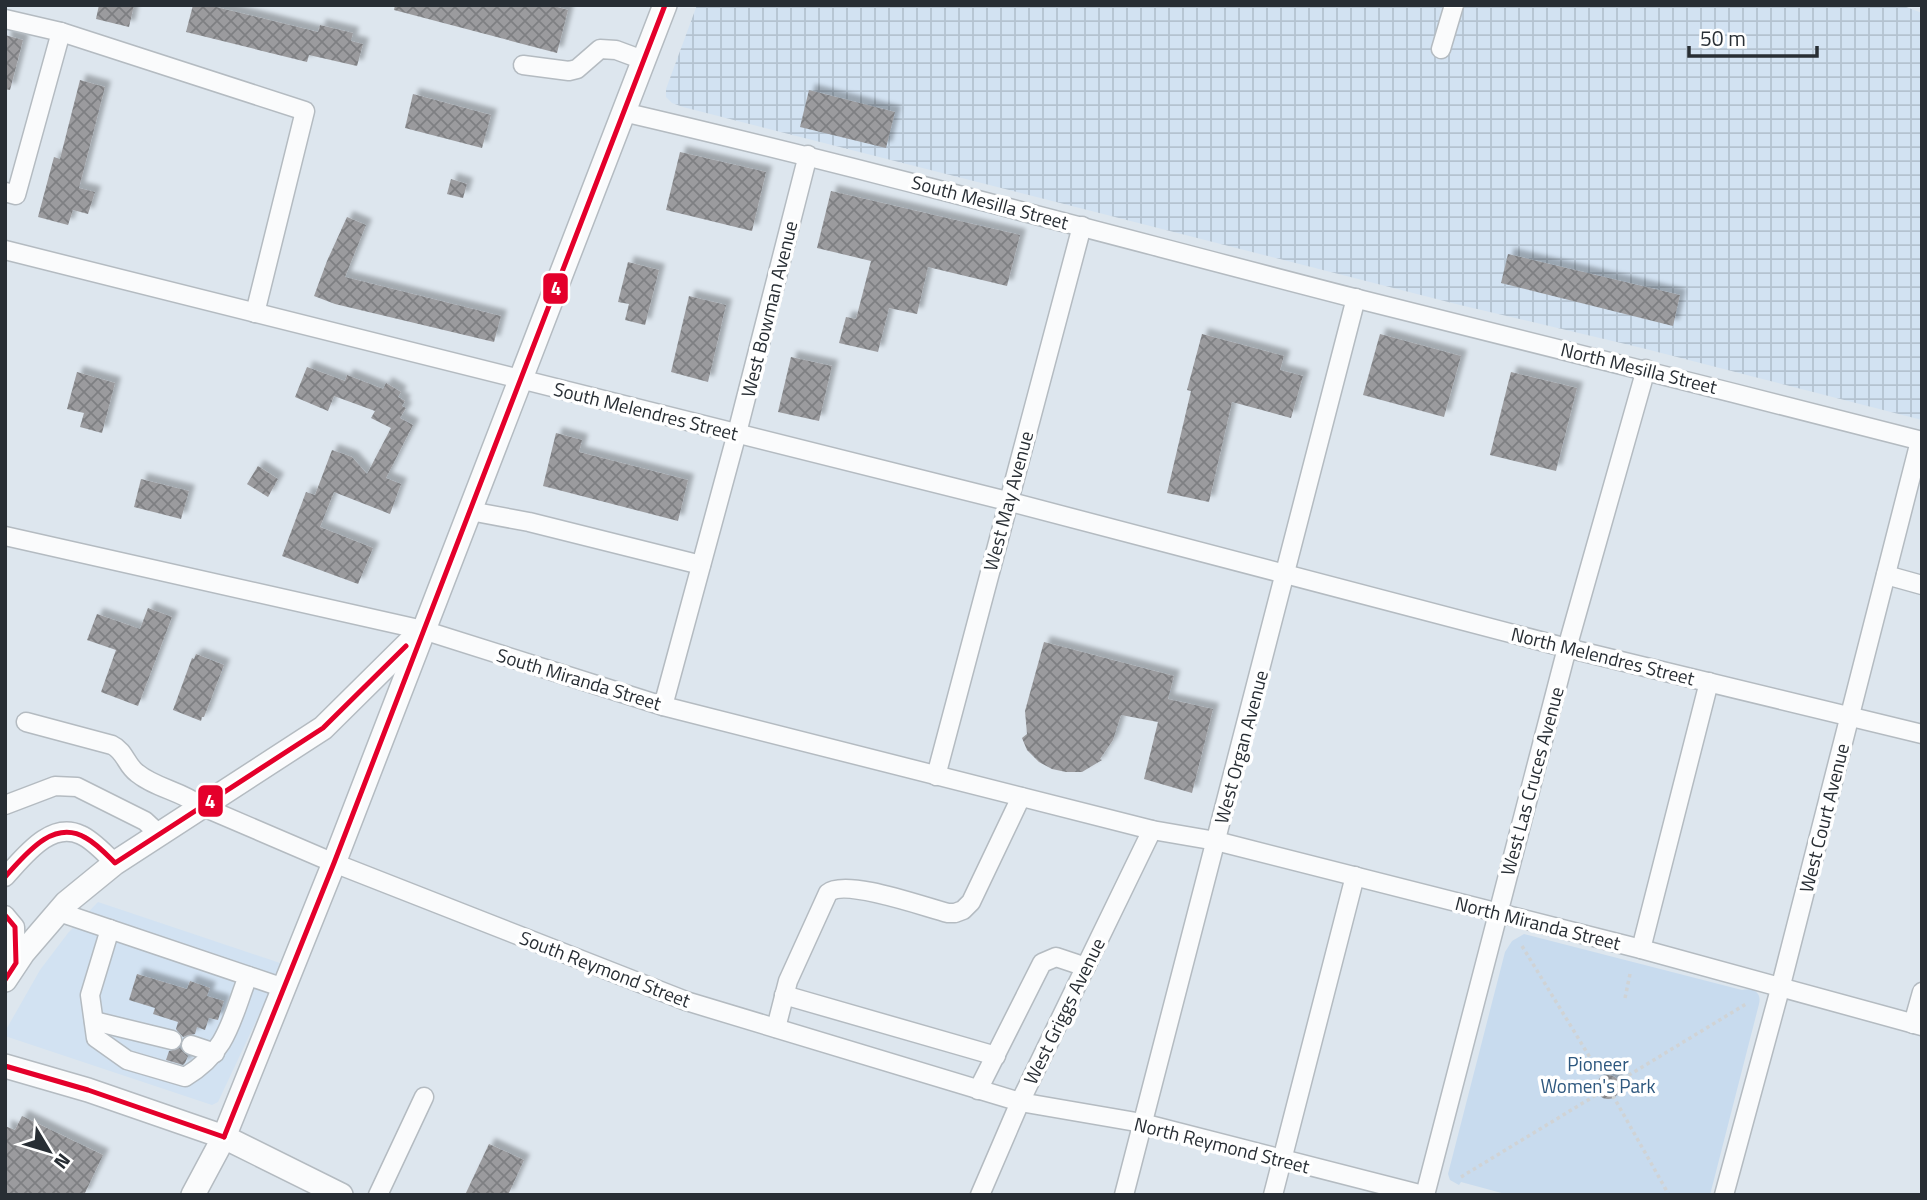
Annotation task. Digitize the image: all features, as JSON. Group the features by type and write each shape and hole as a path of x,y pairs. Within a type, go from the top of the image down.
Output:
{"main road":[{"path":"193,1195 224,1137 334,863 665,5"},
{"path":"11,972 59,912 115,863 323,728 423,630"},
{"path":"5,1066 88,1090 224,1137 341,1195"}],"street":[{"path":"1441,49 1454,5"},
{"path":"5,19 61,32 305,111 255,313"},
{"path":"5,192 16,195 61,32"},
{"path":"523,65 569,71 577,69 600,49 615,50 643,60"},
{"name":"South Mesilla Street","path":"623,112 808,155 1356,298"},
{"name":"West Bowman Avenue","path":"663,706 808,155"},
{"name":"West May Avenue","path":"936,776 1082,226"},
{"name":"South Melendres Street","path":"5,250 1007,501 1286,574"},
{"name":"North Mesilla Street","path":"1356,298 1646,369 1921,441"},
{"name":"West Organ Avenue","path":"1124,1195 1356,298"},
{"name":"West Las Cruces Avenue","path":"1424,1195 1567,648 1646,369"},
{"name":"West Court Avenue","path":"1724,1195 1780,989 1921,441"},
{"path":"470,510 701,565"},
{"name":"South Miranda Street","path":"5,536 423,630 663,706 1152,830"},
{"name":"North Melendres Street","path":"1286,574 1567,648 1922,734"},
{"path":"1886,575 1922,585"},
{"path":"1642,949 1709,682"},
{"name":"South Reymond Street","path":"26,722 118,748 138,775 181,793 201,806 334,863 686,1001 1020,1102"},
{"path":"5,805 55,786 77,787 145,821 159,834"},
{"path":"776,1028 785,995 824,901 833,889 851,887 955,914 963,910 976,893 1021,797"},
{"name":"North Miranda Street","path":"1152,830 1216,841 1642,949 1918,1025"},
{"name":"West Griggs Avenue","path":"980,1195 1020,1102 1152,830"},
{"path":"5,877 51,834 58,833 80,834 115,863"},
{"path":"1273,1195 1354,876"},
{"path":"59,912 284,988"},
{"path":"5,915 15,927 11,972"},
{"path":"110,929 90,995 93,1021 96,1038 127,1060 185,1077 202,1066 222,1045 248,976"},
{"path":"978,1090 1042,963 1056,957 1086,967"},
{"path":"1918,1025 1922,992"},
{"path":"785,995 996,1056"},
{"path":"93,1021 172,1040"},
{"path":"191,1045 215,1052"},
{"path":"378,1195 424,1097"},
{"name":"North Reymond Street","path":"1020,1102 1142,1123 1424,1195"}],"path":[{"path":"1522,946 1608,1087 1669,1195"},
{"path":"1625,998 1630,974"},
{"path":"1461,1177 1746,1004"}],"shaded area":[{"path":"697,5 1901,5 1922,13 1922,420 683,107 672,103 666,97 666,89"},
{"path":"98,902 283,964 218,1102 212,1105 5,1036 40,970 68,933"}],"green space":[{"name":"Pioneer Women's Park","path":"1524,934 1742,990 1753,990 1758,994 1760,1000 1710,1195 1509,1195 1461,1182 1459,1185 1450,1180 1448,1174 1505,952 1512,941"}],"building":[{"path":"99,5 134,5 129,27 96,19"},
{"path":"193,5 208,5 318,32 320,25 353,33 351,41 363,44 357,66 309,55 307,62 186,32"},
{"path":"395,5 550,5 568,10 557,53 394,10"},
{"path":"5,35 23,40 10,90 5,89"},
{"path":"80,80 105,87 79,188 95,192 88,214 73,210 68,225 38,217 54,157 60,159"},
{"path":"809,90 895,112 886,148 800,127"},
{"path":"413,94 491,115 482,148 405,128"},
{"path":"680,152 766,172 752,231 666,210"},
{"path":"451,179 467,184 463,198 447,194"},
{"path":"831,191 1020,235 1007,286 928,267 917,314 889,308 878,352 839,343 846,317 856,319 871,261 817,248"},
{"path":"347,217 366,225 345,277 501,316 494,342 335,304 314,296"},
{"path":"1508,254 1680,295 1673,326 1501,283"},
{"path":"628,262 659,270 645,325 625,320 629,304 618,302"},
{"path":"689,296 726,305 708,382 671,372"},
{"path":"1202,334 1284,356 1280,370 1303,376 1291,418 1232,402 1209,502 1167,493 1191,391 1187,390"},
{"path":"1380,334 1461,356 1444,417 1363,395"},
{"path":"791,357 832,366 819,421 778,412"},
{"path":"307,367 345,381 347,375 383,389 386,383 401,392 398,397 405,401 402,406 406,408 400,418 413,425 386,478 401,484 390,514 334,492 320,527 373,548 358,584 282,556 306,492 315,495 332,450 352,457 367,474 391,428 371,418 375,411 334,396 328,411 295,397"},
{"path":"77,372 115,383 102,433 80,427 84,413 67,409"},
{"path":"1511,372 1577,388 1556,471 1490,455"},
{"path":"556,433 582,440 579,452 688,480 678,521 543,486"},
{"path":"258,466 278,479 268,497 247,484"},
{"path":"141,479 189,491 181,519 134,507"},
{"path":"148,608 172,617 138,706 101,692 116,650 87,640 97,614 140,629"},
{"path":"1044,642 1174,676 1168,699 1213,709 1192,793 1144,779 1158,722 1121,715 1113,740 1100,759 1102,760 1082,772 1052,769 1039,762 1027,750 1022,738 1027,734 1025,711"},
{"path":"196,654 224,665 201,721 173,710 192,658 194,659"},
{"path":"137,974 187,989 190,981 210,988 207,996 224,1001 218,1020 209,1018 205,1030 197,1027 195,1034 183,1037 176,1029 178,1022 153,1014 155,1008 129,1000"},
{"path":"180,1048 188,1056 183,1065 166,1060 169,1051"},
{"path":"1608,1075 1616,1079 1620,1087 1616,1095 1608,1099 1600,1095 1596,1087 1600,1079"},
{"path":"22,1116 103,1155 84,1195 5,1195 5,1126 15,1130"},
{"path":"489,1144 524,1160 508,1195 465,1195"}],"transit line":[{"name":"4","path":"224,1137 334,863 665,5"},
{"name":"4","path":"5,877 41,842 62,833 74,833 86,838 115,863 323,728 406,646"},
{"name":"4","path":"5,915 15,927 16,963 5,980"},
{"name":"4","path":"5,1066 88,1090 224,1137"}]}
